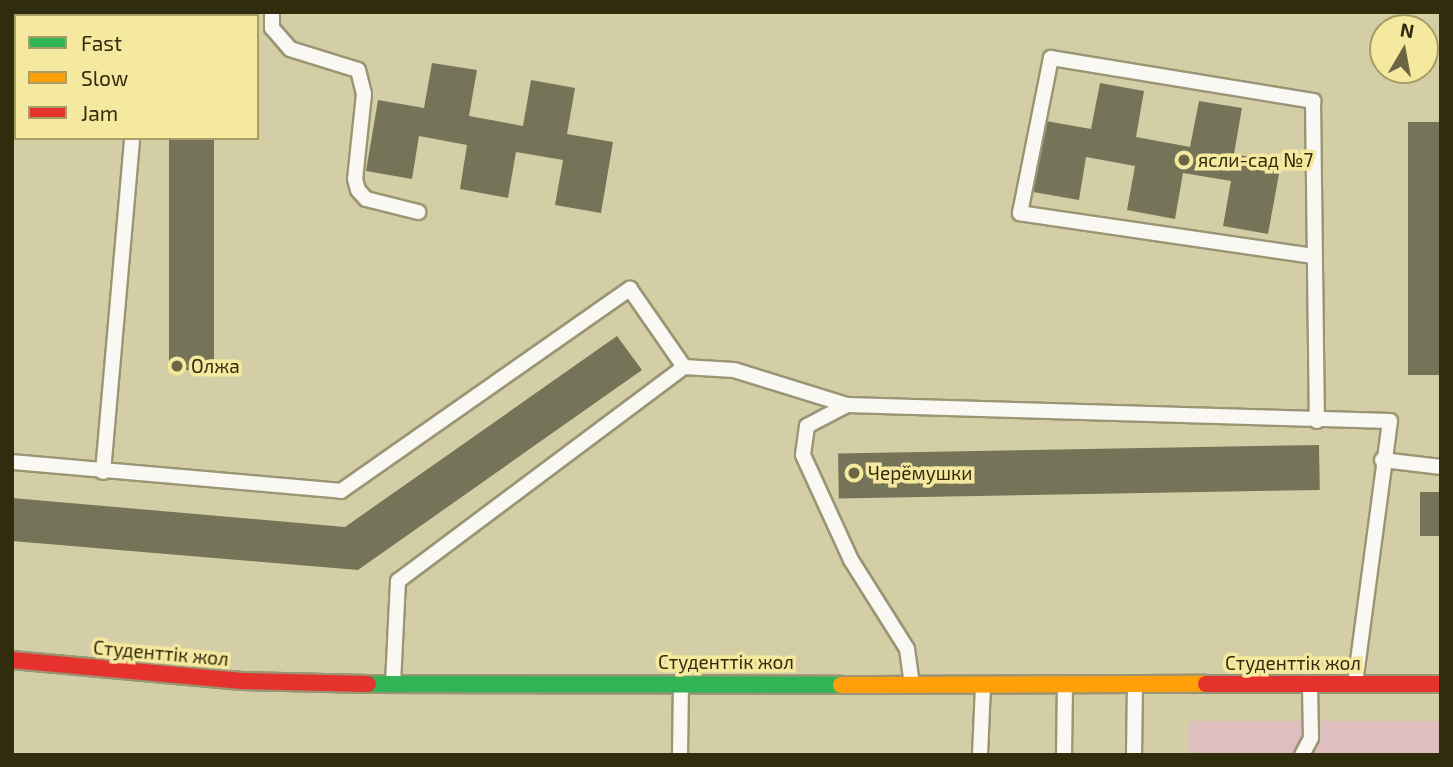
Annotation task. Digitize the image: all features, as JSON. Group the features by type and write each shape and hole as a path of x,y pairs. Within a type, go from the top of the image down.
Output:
{"street":[{"name":"Студенттік жол","path":"12,660 242,681 393,685 681,682 1441,684"}],"lane":[{"path":"272,12 271,28 290,50 358,70 364,94 355,179 358,190 366,199 418,212"},
{"path":"1313,256 1020,213 1051,58 1313,101 1317,421"},
{"path":"103,472 132,140"},
{"path":"12,462 341,491 630,289 684,367"},
{"path":"393,685 398,581 684,367 734,370 847,405 1317,421 1390,421 1382,460 1355,684"},
{"path":"847,405 807,426 803,455 851,560 907,649 912,684"},
{"path":"1382,460 1441,467"},
{"path":"680,755 681,682"},
{"path":"980,755 983,684"},
{"path":"1065,684 1065,755"},
{"path":"1135,684 1135,755"},
{"path":"1302,755 1311,738 1310,685"}],"shaded area":[{"path":"1189,721 1441,721 1441,755 1189,755"}],"building":[{"path":"12,12 205,12 14,14 14,30"},
{"path":"432,63 477,70 469,116 523,126 531,80 575,88 567,134 613,142 601,213 555,205 563,160 516,152 508,198 460,189 467,145 419,136 412,179 366,171 378,100 424,108"},
{"name":"ясли-сад №7","path":"1100,83 1144,91 1136,137 1190,147 1199,101 1242,108 1234,154 1281,163 1268,234 1223,226 1231,181 1183,173 1175,219 1127,210 1135,166 1086,157 1079,200 1033,192 1046,121 1091,129"},
{"path":"1408,122 1441,122 1441,375 1408,375"},
{"path":"169,140 214,140 214,370 169,370"},
{"path":"617,336 642,370 358,570 12,541 12,498 345,527"},
{"path":"1319,445 1320,490 839,498 838,453"},
{"path":"1420,492 1441,492 1441,536 1420,536"}],"traffic: fast":[{"path":"368,684 841,685"}],"traffic: slow":[{"path":"841,685 1206,684"}],"traffic: jam":[{"path":"12,660 242,681 368,684"},
{"path":"1206,684 1441,684"}],"place":[{"name":"ясли-сад №7","path":"1184,160"},
{"name":"Олжа","path":"177,366"},
{"name":"Черёмушки","path":"854,473"}]}
